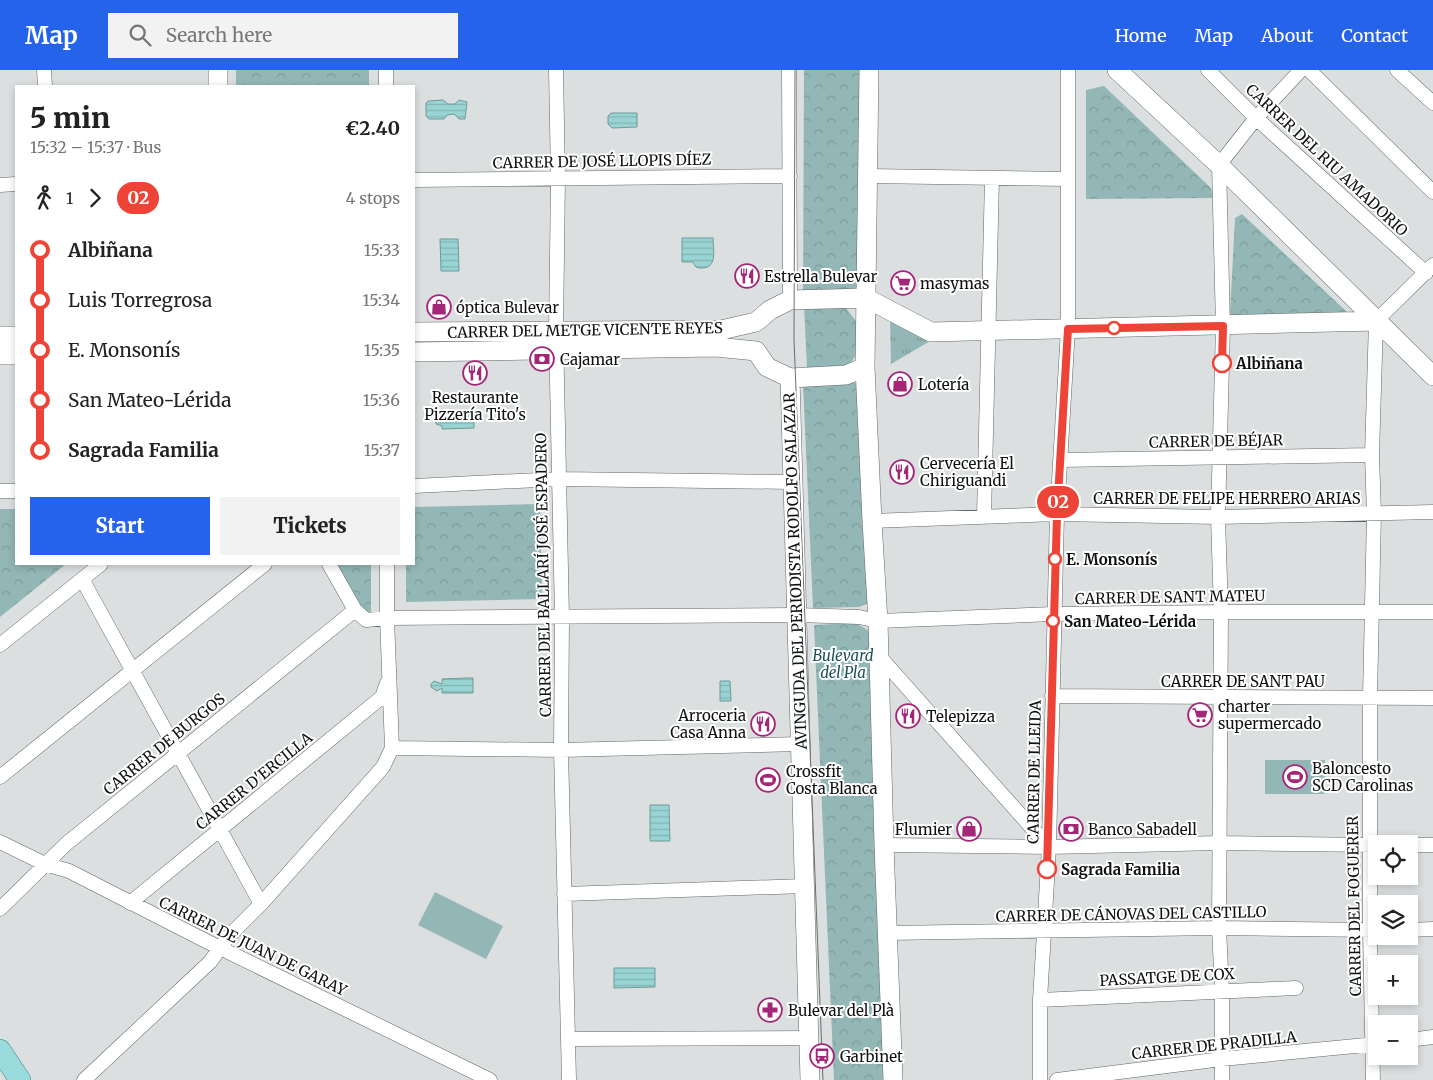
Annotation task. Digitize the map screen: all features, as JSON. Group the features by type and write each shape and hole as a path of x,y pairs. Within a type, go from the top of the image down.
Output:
{"main road":[{"path":"0,1050 20,1080"}],"street":[{"path":"44,70 45,85"},
{"path":"218,70 218,85"},
{"path":"386,70 386,85"},
{"name":"CARRER DEL BALLARÍ JOSÉ ESPADERO","path":"556,70 558,178 556,341 562,618 561,750 569,1080"},
{"path":"789,70 790,300"},
{"path":"869,70 865,367 880,656 886,933 892,1080"},
{"name":"CARRER DE LLEIDA","path":"1040,1080 1040,1000 1049,847 1053,614 1068,329 1068,70"},
{"path":"1118,70 1219,165 1433,376"},
{"name":"CARRER DEL RIU AMADORIO","path":"1208,70 1256,118 1429,269"},
{"path":"1222,1080 1222,990 1219,928 1221,612 1218,517 1223,326 1219,165 1256,118 1301,70"},
{"path":"1309,70 1433,192"},
{"path":"1397,70 1433,103"},
{"name":"CARRER DE JOSÉ LLOPIS DÍEZ","path":"415,180 790,176"},
{"path":"868,176 1068,179"},
{"path":"984,517 992,178"},
{"path":"0,185 15,184"},
{"path":"790,378 768,367 756,351 756,322 770,310 790,300 866,298 931,332 1376,321 1429,269"},
{"name":"CARRER DEL FOGUERER","path":"1373,835 1370,612 1374,514 1372,455 1376,321"},
{"name":"CARRER DEL METGE VICENTE REYES","path":"415,352 721,330 756,322"},
{"name":"CARRER DEL METGE VICENTE REYES","path":"415,332 556,341 716,347 756,351"},
{"path":"0,336 15,336"},
{"path":"0,355 15,355"},
{"name":"AVINGUDA DEL PERIODISTA RODOLFO SALAZAR","path":"810,1080 790,378 846,375 865,367"},
{"name":"CARRER DE BÉJAR","path":"1060,460 1372,455"},
{"path":"415,486 558,479 793,482"},
{"path":"0,491 15,491"},
{"name":"CARRER DE FELIPE HERRERO ARIAS","path":"872,521 1057,514 1218,517 1433,512"},
{"path":"0,645 100,565"},
{"path":"0,777 264,565"},
{"path":"331,565 355,610"},
{"path":"84,1080 210,962 229,936 261,904 383,767 392,748 387,565"},
{"path":"82,579 261,904"},
{"name":"CARRER DE SANT MATEU","path":"355,610 366,620 387,618 797,615 859,617 878,621 1053,614 1433,612"},
{"name":"CARRER DE BURGOS","path":"0,909 66,844 355,610"},
{"path":"880,656 1049,847"},
{"name":"CARRER D'ERCILLA","path":"130,903 382,697 389,677"},
{"name":"CARRER DE SANT PAU","path":"1052,696 1433,698"},
{"path":"392,748 561,750 799,744"},
{"name":"CARRER DE JUAN DE GARAY","path":"0,842 46,864 69,871 220,948 490,1080"},
{"path":"884,845 1049,847 1219,843 1368,845"},
{"path":"1418,845 1433,844"},
{"path":"564,894 805,886"},
{"name":"CARRER DE CÁNOVAS DEL CASTILLO","path":"886,933 1219,928 1368,930"},
{"path":"1418,930 1433,929"},
{"name":"CARRER DEL FOGUERER","path":"1373,945 1374,1015"},
{"name":"PASSATGE DE COX","path":"1040,1000 1296,988"},
{"path":"1418,1039 1433,1037"},
{"path":"568,1040 808,1038"},
{"name":"CARRER DE PRADILLA","path":"1056,1080 1222,1059 1368,1046"},
{"name":"CARRER DEL FOGUERER","path":"1373,1080 1374,1065"}],"green space":[{"path":"236,70 369,70 369,85 236,85"},
{"path":"804,70 863,70 862,291 803,295"},
{"path":"1104,86 1211,188 1214,198 1086,199 1086,90"},
{"path":"1242,214 1346,311 1344,320 1236,321 1230,313 1235,218"},
{"path":"804,306 846,308 858,324 858,352 850,364 836,369 807,368"},
{"path":"890,318 932,340 891,364"},
{"name":"Bulevard del Pla","path":"803,383 861,383 869,603 859,607 813,608"},
{"path":"540,504 542,599 406,602 406,565 415,565 415,507"},
{"path":"0,509 15,509 15,565 65,565 0,617"},
{"path":"336,565 371,565 371,628"},
{"name":"Bulevard del Pla","path":"856,623 869,631 885,1080 834,1080 814,625"},
{"name":"Baloncesto SCD Carolinas","path":"1265,760 1325,760 1325,794 1265,794"},
{"path":"435,892 503,926 486,959 418,925"}],"shaded area":[{"path":"443,100 448,104 455,104 459,100 467,102 465,119 459,119 454,114 447,115 444,119 429,119 426,116 426,103 428,101"},
{"path":"611,113 637,113 637,127 612,128 608,124 608,116"},
{"path":"682,238 713,238 714,257 710,265 700,268 696,267 693,262 682,262"},
{"path":"440,239 458,239 459,271 441,271"},
{"path":"442,414 474,414 474,428 442,429 442,426 436,424 435,420"},
{"path":"473,678 473,693 442,693 442,688 437,691 431,687 434,681 442,684 442,679"},
{"path":"720,681 730,681 731,701 720,701"},
{"path":"650,805 669,805 670,841 650,841"},
{"path":"614,968 655,968 655,987 614,988"}],"tram line":[{"path":"795,70 794,339 823,1080"}],"bus line":[{"name":"02","path":"1047,869 1053,614 1068,329 1223,326 1222,363"}],"place":[{"name":"Estrella Bulevar","path":"747,276"},
{"name":"masymas","path":"903,283"},
{"name":"óptica Bulevar","path":"439,307"},
{"name":"Cajamar","path":"542,359"},
{"name":"Albiñana","path":"1222,363"},
{"name":"Restaurante Pizzería Tito's","path":"475,373"},
{"name":"Lotería","path":"900,384"},
{"name":"Cervecería El Chiriguandi","path":"902,472"},
{"name":"E. Monsonís","path":"1055,559"},
{"name":"San Mateo-Lérida","path":"1053,621"},
{"name":"charter supermercado","path":"1200,715"},
{"name":"Telepizza","path":"908,716"},
{"name":"Arroceria Casa Anna","path":"763,724"},
{"name":"Baloncesto SCD Carolinas","path":"1295,777"},
{"name":"Crossfit Costa Blanca","path":"768,780"},
{"name":"Flumier","path":"969,829"},
{"name":"Banco Sabadell","path":"1071,829"},
{"name":"Sagrada Familia","path":"1047,869"},
{"name":"Bulevar del Plà","path":"770,1010"},
{"name":"Garbinet","path":"822,1056"}]}
